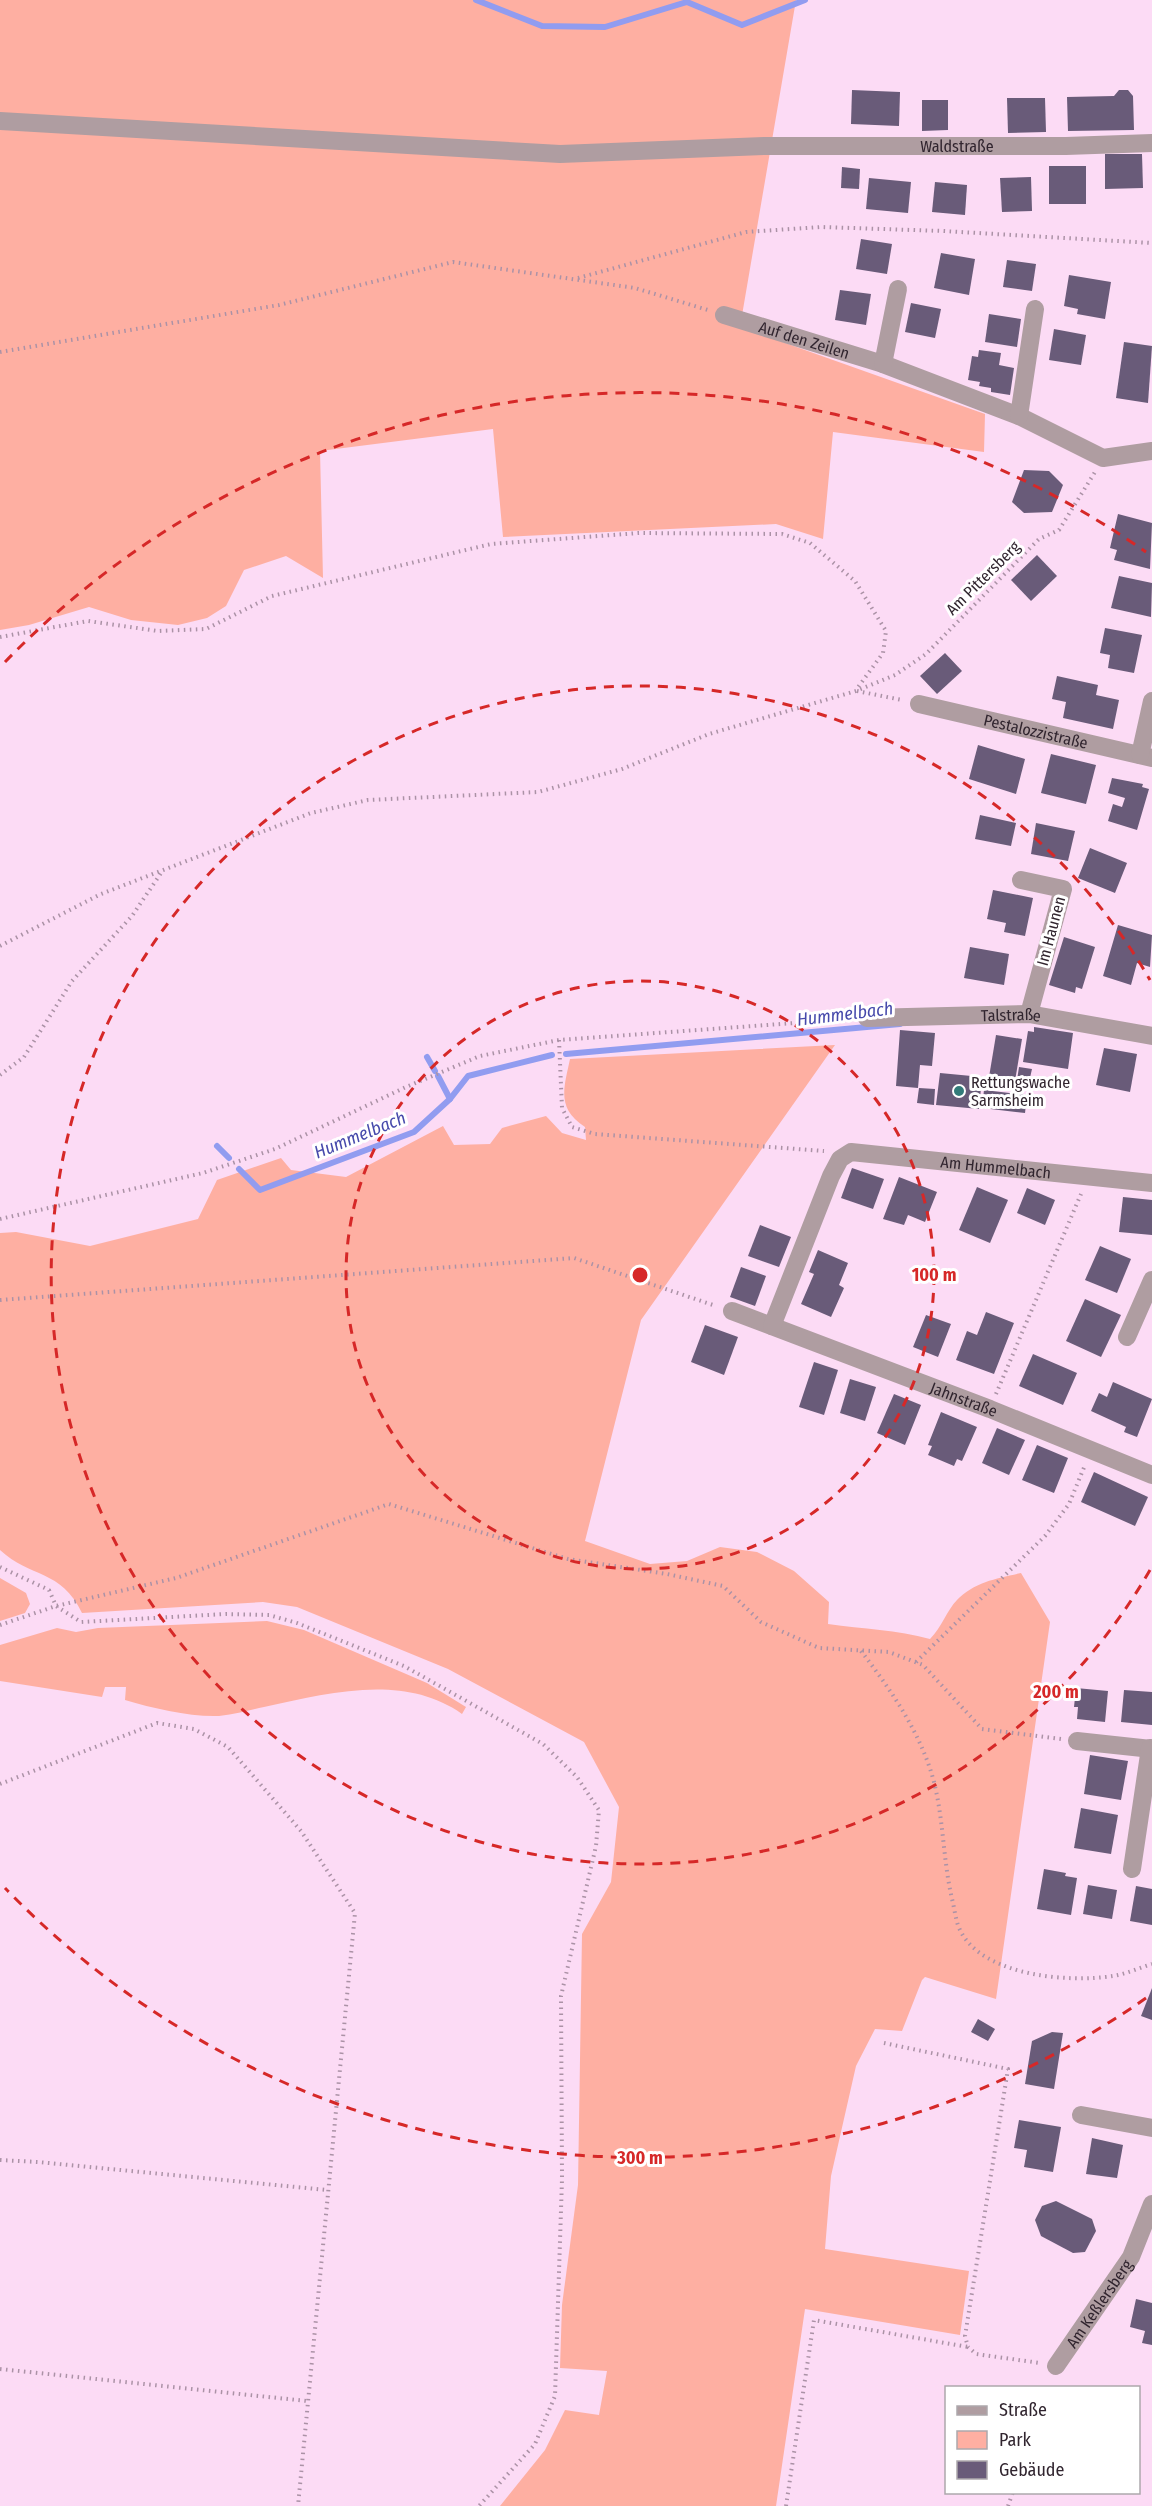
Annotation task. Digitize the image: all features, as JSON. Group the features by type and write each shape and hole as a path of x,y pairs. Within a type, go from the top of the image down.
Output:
{"street":[{"name":"Waldstraße","path":"0,121 561,154 764,146 1066,146 1152,143"},
{"path":"884,364 898,289"},
{"path":"1019,416 1035,309"},
{"name":"Auf den Zeilen","path":"724,315 884,364 1019,416 1103,458"},
{"path":"1103,458 1152,451"},
{"path":"1146,757 1152,701"},
{"name":"Pestalozzistraße","path":"919,704 1146,757"},
{"name":"Im Haunen","path":"1022,880 1063,889 1029,1014"},
{"name":"Talstraße","path":"867,1018 1029,1014 1152,1036"},
{"name":"Am Hummelbach","path":"840,1159 851,1152 863,1152 1152,1183"},
{"path":"772,1326 831,1176 840,1159"},
{"path":"1126,1337 1152,1280"},
{"name":"Jahnstraße","path":"732,1311 990,1409 1152,1475"},
{"path":"1077,1742 1151,1748 1132,1869"},
{"path":"1081,2115 1152,2128"},
{"name":"Am Keßlersberg","path":"1056,2366 1131,2257 1152,2204"}],"path":[{"path":"574,279 623,264 756,231 821,227 943,231 1152,243"},
{"path":"0,352 279,304 453,262 635,288 724,315"},
{"name":"Am Pittersberg","path":"0,946 101,894 311,813 368,800 538,792 622,769 709,734 856,691 895,675 926,654 1039,539 1059,530 1103,458"},
{"path":"0,637 88,621 158,631 206,629 272,596 491,544 639,533 782,534 810,543 855,581 886,631 883,653 856,691 919,704"},
{"path":"0,1075 24,1057 72,981 132,916 162,872"},
{"path":"0,1219 203,1173 275,1149 406,1087 480,1056 559,1040 867,1018"},
{"path":"559,1040 562,1108 572,1127 595,1134 820,1149 840,1159"},
{"path":"990,1409 1088,1177"},
{"path":"0,1300 574,1258 732,1311"},
{"path":"916,1662 1045,1536 1069,1504 1091,1450"},
{"path":"0,1625 56,1606 176,1578 389,1504 568,1559 667,1574 723,1586 761,1622 819,1648 889,1652 923,1665 982,1729 1077,1742"},
{"path":"0,1567 49,1590 56,1606 81,1622 226,1614 269,1616 297,1623 404,1666 543,1744 577,1778 599,1810 596,1846 561,1996 562,2179 555,2396 535,2444 479,2506"},
{"path":"861,1650 884,1680 921,1745 934,1782 943,1859 951,1896 960,1929 971,1947 986,1958 1041,1976 1099,1978 1116,1976 1152,1964"},
{"path":"0,1784 158,1723 194,1729 228,1747 301,1831 355,1913 298,2506"},
{"path":"884,2043 1008,2069 965,2336 968,2347"},
{"path":"0,2160 327,2190"},
{"path":"786,2506 814,2320 968,2347 976,2354 1056,2366"},
{"path":"0,2369 307,2401"}],"green space":[{"path":"0,0 796,0 740,327 985,414 984,452 833,432 823,539 776,524 503,537 493,429 320,451 323,578 286,556 244,570 226,606 207,618 178,625 131,620 89,607 29,625 0,630"},
{"path":"835,1045 641,1320 585,1541 650,1564 687,1561 720,1547 757,1552 794,1571 829,1602 828,1624 930,1639 953,1604 964,1594 987,1582 1021,1573 1050,1622 996,1999 925,1977 902,2031 875,2029 856,2066 831,2176 825,2249 969,2271 960,2335 805,2309 776,2506 500,2506 545,2450 565,2410 599,2415 607,2371 560,2368 562,2305 578,2185 582,1934 611,1882 619,1807 584,1742 448,1669 297,1607 263,1602 82,1613 74,1599 55,1581 11,1559 0,1550 0,1233 16,1232 90,1246 198,1219 217,1180 281,1158 291,1170 346,1177 443,1126 454,1145 490,1144 502,1128 546,1116 562,1133 586,1140 585,1127 570,1112 564,1097 570,1059"},
{"path":"0,1578 26,1593 30,1604 25,1613 0,1621"},
{"path":"267,1621 304,1630 427,1683 466,1707 462,1714 440,1701 416,1694 391,1690 366,1690 314,1696 226,1715 203,1716 169,1711 125,1700 126,1687 105,1687 102,1697 0,1681 0,1645 57,1628 76,1632 98,1628"}],"building":[{"path":"852,90 900,92 899,126 851,124"},
{"path":"1119,90 1128,90 1133,96 1134,130 1068,131 1067,97 1114,96"},
{"path":"1007,98 1045,98 1046,132 1008,133"},
{"path":"922,100 948,100 948,130 922,131"},
{"path":"1105,154 1142,154 1143,188 1105,189"},
{"path":"1049,166 1086,166 1086,204 1049,204"},
{"path":"842,167 860,169 859,189 841,188"},
{"path":"1031,177 1032,211 1002,212 1000,178"},
{"path":"869,178 911,182 908,213 866,209"},
{"path":"935,182 967,185 965,215 932,212"},
{"path":"861,239 892,244 887,274 856,269"},
{"path":"941,253 975,259 969,295 934,288"},
{"path":"1007,260 1036,264 1032,291 1003,287"},
{"path":"1069,275 1111,282 1105,319 1077,314 1078,309 1064,306"},
{"path":"840,290 871,294 866,325 835,320"},
{"path":"911,303 941,309 935,338 905,332"},
{"path":"989,314 1021,319 1017,347 985,342"},
{"path":"1054,329 1086,335 1081,365 1049,360"},
{"path":"1124,342 1152,346 1148,403 1116,398"},
{"path":"979,350 1001,353 999,365 1014,368 1010,395 991,392 991,388 979,386 980,382 968,380 972,356 978,357"},
{"path":"1024,470 1049,471 1063,485 1052,512 1024,513 1012,502"},
{"path":"1118,514 1152,523 1150,569 1114,560 1117,550 1110,548"},
{"path":"1037,555 1057,576 1031,601 1011,580"},
{"path":"1119,576 1152,583 1151,617 1111,608"},
{"path":"1105,628 1142,635 1134,673 1108,668 1110,655 1100,653"},
{"path":"945,653 962,671 937,694 920,676"},
{"path":"1057,676 1098,685 1096,695 1119,700 1113,729 1063,718 1066,702 1052,699"},
{"path":"978,745 1025,759 1016,794 969,779"},
{"path":"1051,754 1096,765 1086,804 1041,793"},
{"path":"1112,778 1143,784 1142,787 1149,789 1137,830 1108,821 1113,804 1122,807 1125,798 1108,793"},
{"path":"980,815 1016,823 1011,846 975,839"},
{"path":"1036,823 1075,831 1068,861 1031,854"},
{"path":"1090,848 1127,863 1115,893 1078,878"},
{"path":"993,890 1033,898 1025,936 1004,932 1006,923 987,919"},
{"path":"1118,925 1152,935 1150,967 1137,963 1131,985 1103,976"},
{"path":"1064,937 1095,947 1082,989 1076,987 1075,993 1049,985"},
{"path":"970,947 1009,954 1004,985 964,978"},
{"path":"1034,1027 1073,1033 1068,1069 1023,1062 1028,1031 1034,1032"},
{"path":"900,1030 935,1033 932,1066 920,1065 918,1088 896,1086"},
{"path":"996,1035 1022,1039 1015,1081 989,1077"},
{"path":"1104,1048 1137,1054 1130,1092 1096,1085"},
{"path":"1019,1067 1032,1069 1029,1082 1017,1080"},
{"name":"Rettungswache Sarmsheim","path":"940,1073 982,1077 979,1109 936,1105"},
{"path":"919,1088 935,1089 934,1105 917,1103"},
{"path":"984,1090 1027,1095 1025,1113 982,1108"},
{"path":"852,1168 884,1179 873,1209 841,1198"},
{"path":"899,1177 937,1192 925,1222 908,1215 904,1225 883,1219"},
{"path":"977,1187 1008,1200 990,1243 959,1230"},
{"path":"1027,1188 1055,1200 1045,1225 1017,1213"},
{"path":"1123,1197 1152,1200 1152,1235 1119,1232"},
{"path":"760,1225 791,1237 779,1267 748,1256"},
{"path":"1100,1246 1131,1259 1117,1293 1085,1280"},
{"path":"818,1250 848,1263 839,1285 844,1288 831,1317 801,1304 814,1274 809,1272"},
{"path":"741,1267 766,1276 755,1306 730,1297"},
{"path":"1085,1299 1121,1315 1101,1357 1066,1341"},
{"path":"986,1312 1014,1323 994,1374 956,1360 967,1331 977,1335"},
{"path":"926,1315 951,1324 938,1357 913,1347"},
{"path":"705,1325 738,1337 724,1375 691,1362"},
{"path":"1033,1354 1077,1373 1063,1405 1019,1386"},
{"path":"814,1362 838,1370 824,1415 799,1407"},
{"path":"850,1379 876,1387 865,1421 840,1413"},
{"path":"1113,1382 1152,1399 1137,1437 1124,1432 1126,1427 1091,1411 1099,1393 1107,1397"},
{"path":"894,1394 921,1405 905,1445 877,1433"},
{"path":"941,1412 977,1427 962,1461 957,1459 954,1466 928,1455 932,1446 928,1445"},
{"path":"997,1428 1025,1440 1009,1475 982,1463"},
{"path":"1037,1445 1068,1458 1054,1493 1022,1480"},
{"path":"1094,1472 1148,1497 1135,1526 1081,1502"},
{"path":"1076,1688 1108,1691 1105,1722 1077,1719 1078,1707 1074,1707"},
{"path":"1124,1690 1152,1692 1152,1725 1121,1722"},
{"path":"1090,1755 1128,1761 1121,1800 1084,1794"},
{"path":"1081,1808 1118,1815 1111,1854 1074,1848"},
{"path":"1044,1869 1066,1873 1065,1876 1077,1878 1071,1915 1037,1909"},
{"path":"1088,1885 1117,1890 1112,1919 1083,1914"},
{"path":"1136,1886 1152,1889 1152,1925 1130,1921"},
{"path":"1152,1988 1152,2020 1141,2016"},
{"path":"978,2019 995,2029 988,2041 971,2032"},
{"path":"1052,2032 1063,2033 1054,2089 1025,2084 1032,2041"},
{"path":"1019,2120 1061,2127 1053,2172 1024,2167 1027,2150 1014,2148"},
{"path":"1092,2138 1123,2145 1117,2178 1086,2174"},
{"path":"1056,2201 1092,2219 1096,2231 1085,2252 1073,2253 1041,2236 1035,2220 1042,2206"},
{"path":"1136,2299 1152,2303 1152,2345 1142,2343 1145,2331 1130,2327"}],"waterway":[{"path":"476,0 542,26 605,27 687,2 742,25 805,0"},
{"name":"Hummelbach","path":"566,1054 900,1024"},
{"name":"Hummelbach","path":"239,1169 260,1190 414,1132 450,1099 468,1076 552,1055"},
{"path":"427,1057 435,1071"},
{"path":"438,1076 450,1099"},
{"name":"Hummelbach","path":"217,1146 229,1158"}],"place":[{"name":"Rettungswache Sarmsheim","path":"959,1091"}]}
